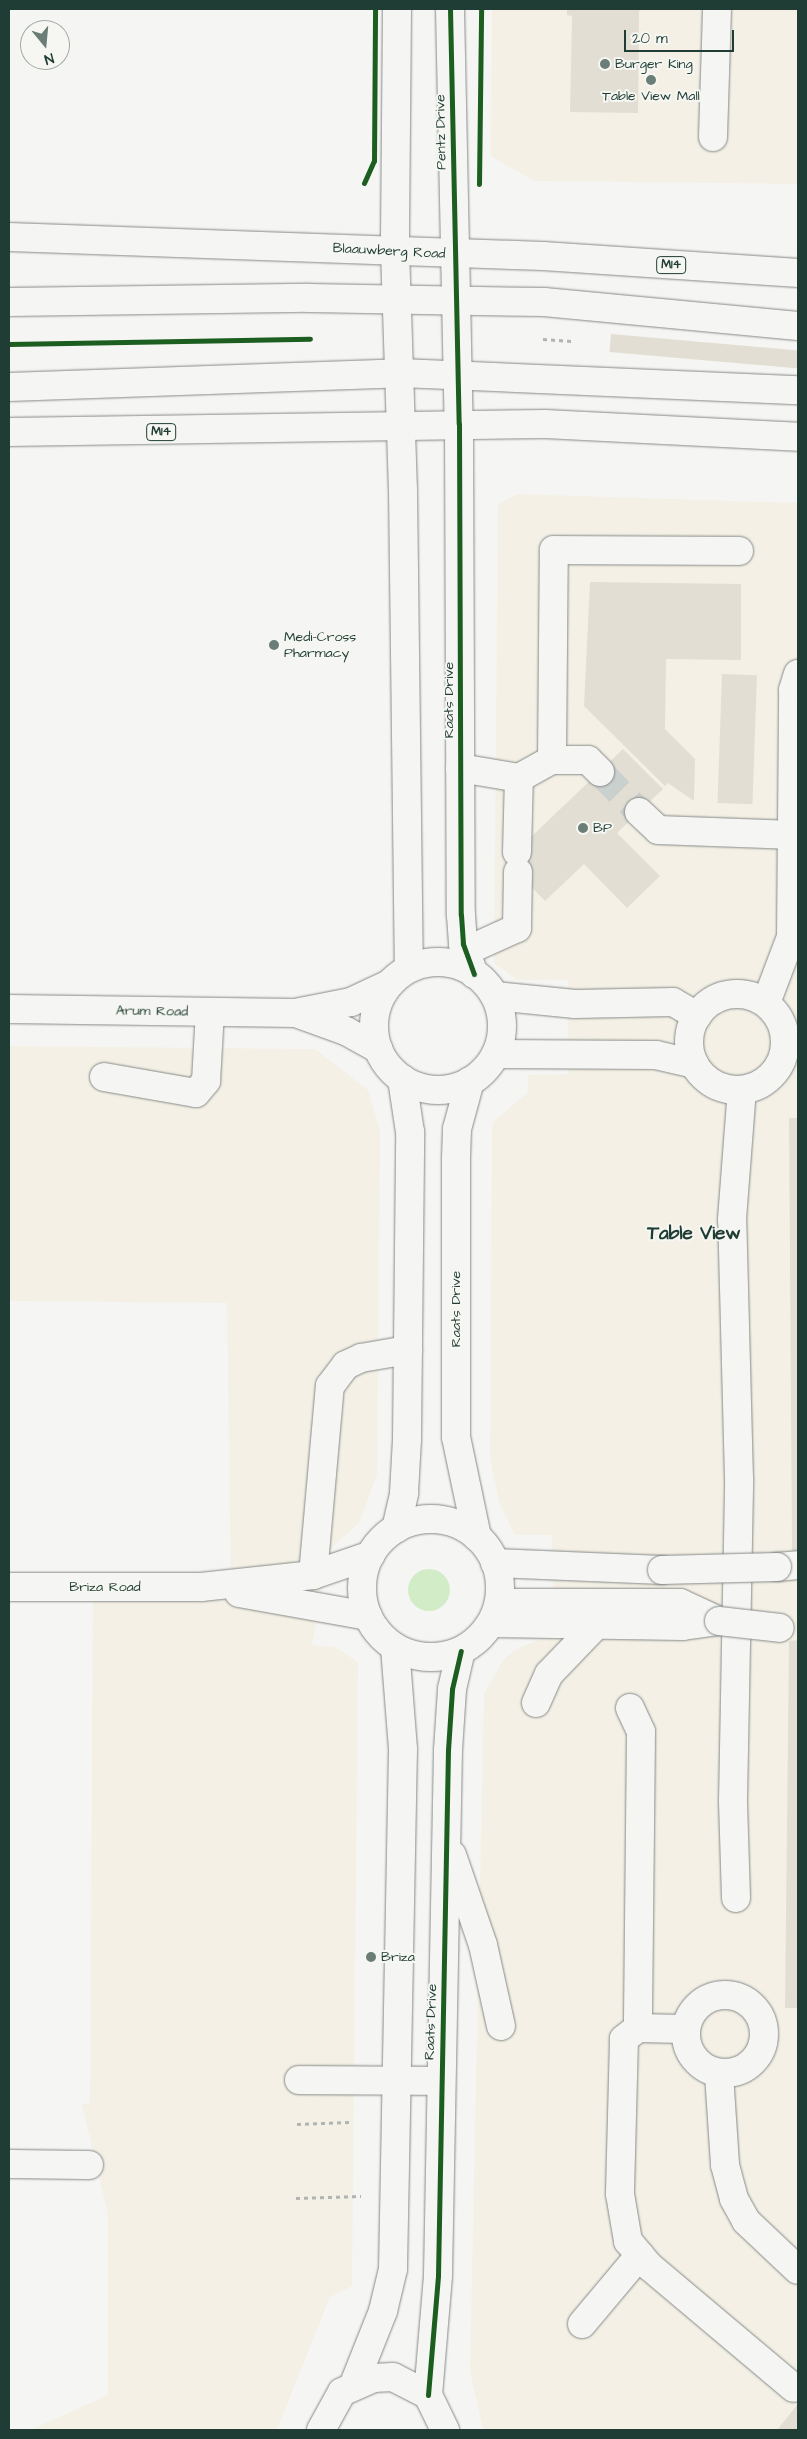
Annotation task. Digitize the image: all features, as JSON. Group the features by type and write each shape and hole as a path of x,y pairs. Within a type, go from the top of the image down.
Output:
{"street":[{"path":"397,9 394,250 402,426 399,976 374,1015 378,1049 402,1079 429,1090 470,1082 496,1054 502,1030 495,996 470,962"},
{"name":"Pentz Drive","path":"450,9 458,376"},
{"path":"713,137 717,9"},
{"name":"Blaauwberg Road","path":"9,237 394,250 798,273"},
{"path":"9,302 397,299 456,302 544,302 798,326"},
{"path":"9,388 401,373 798,390"},
{"name":"Raats Drive","path":"458,376 461,916 470,962"},
{"name":"M14","path":"9,432 459,424 798,437"},
{"path":"552,760 554,550 738,551"},
{"path":"766,1003 790,936 794,835 793,690 798,674"},
{"path":"460,768 520,778 552,760 588,760 600,772"},
{"path":"399,976 449,963 470,962 517,928 520,778"},
{"path":"639,812 658,830 794,835"},
{"name":"Arum Road","path":"9,1009 295,1013 351,1002 399,976"},
{"path":"496,1054 656,1055 694,1064 713,1084 742,1090 758,1086 780,1064 791,1025 766,1003 738,994 722,996 697,1016 690,1031 694,1064"},
{"path":"495,996 575,1004 673,1002 697,1016"},
{"path":"104,1077 196,1093 206,1081 210,1012"},
{"name":"Arum Road","path":"295,1013 346,1031 378,1049"},
{"path":"396,1529 404,1493 408,1350 410,1132 402,1079"},
{"name":"Raats Drive","path":"470,1082 459,1120 456,1159 456,1437 477,1537"},
{"path":"736,1898 733,1801 739,1479 732,1219 742,1090"},
{"path":"313,1575 330,1386 346,1365 361,1358 408,1350"},
{"path":"429,1519 455,1524 477,1537 495,1563 495,1613 461,1651 421,1656 395,1647 368,1616 362,1585 371,1554 396,1529 429,1519"},
{"name":"Briza Road","path":"9,1587 201,1587 313,1575 371,1554"},
{"path":"495,1563 662,1570 788,1566"},
{"name":"Briza Road","path":"201,1587 368,1616"},
{"path":"495,1613 651,1613 789,1629"},
{"path":"536,1703 549,1674 603,1614"},
{"path":"321,2430 332,2403 354,2384 383,2311 393,2269 403,1749 395,1647"},
{"name":"Raats Drive","path":"428,2395 438,2275 440,2081 452,1689 461,1651"},
{"path":"630,1708 641,1732 638,2028"},
{"path":"446,1836 483,1945 501,2026"},
{"path":"730,1994 750,2003 762,2019 765,2040 757,2059 740,2071 720,2074 696,2060 688,2049 685,2029 693,2010 710,1998 730,1994"},
{"path":"685,2029 638,2028 624,2039 620,2194 628,2241 640,2255 794,2388"},
{"path":"720,2074 725,2165 734,2199 746,2221 798,2270"},
{"path":"299,2080 440,2081"},
{"path":"9,2164 89,2165"},
{"path":"582,2324 640,2255"},
{"path":"354,2384 393,2377 428,2395 444,2430"}],"path":[{"path":"297,2124 349,2122"},
{"path":"296,2198 363,2196"}],"shaded area":[{"name":"Table View Mall","path":"492,9 798,9 798,184 534,181 491,156"},
{"path":"518,494 798,503 798,2430 483,2430 470,2371 484,1694 503,1660 516,1649 554,1634 552,1535 515,1535 499,1502 490,1457 492,1123 528,1092 528,1075 568,1074 568,980 517,980 494,963 498,504"},
{"path":"9,1046 315,1049 368,1090 380,1131 377,1474 359,1523 330,1549 312,1645 335,1647 358,1662 352,2286 330,2297 277,2430 30,2430 108,2395 108,2214 82,2104 90,2103 93,1586 231,1587 227,1303 9,1301"}],"green space":[{"path":"429,1569 444,1575 450,1590 444,1605 429,1611 414,1605 408,1590 414,1575"}],"building":[{"name":"Burger King","path":"567,9 643,9 639,11 638,113 570,112 572,16 567,15"},
{"path":"611,334 798,350 797,368 609,352"},
{"path":"590,582 741,584 741,660 666,659 665,729 695,759 694,801 668,783 665,786 584,706"},
{"path":"722,674 757,675 752,804 717,803"},
{"path":"623,749 663,789 617,833 660,876 627,908 584,864 545,901 506,861"},
{"path":"789,1118 798,1118 798,1551 792,1551"},
{"path":"798,1640 798,2008 785,2008 789,1641"},
{"path":"798,2404 798,2430 777,2430"}],"tunnel":[{"path":"600,772 639,812"}],"cycle path":[{"path":"364,183 374,161 375,9"},
{"path":"450,9 459,424 461,915 463,944 474,974"},
{"path":"479,184 481,9"},
{"path":"9,344 310,339"},
{"path":"428,2395 438,2275 448,1750 452,1689 461,1651"}],"place":[{"name":"Burger King","path":"605,64"},
{"name":"Table View Mall","path":"651,80"},
{"name":"Medi-Cross Pharmacy","path":"274,645"},
{"name":"BP","path":"583,828"},
{"name":"Briza","path":"371,1957"}],"district":[{"name":"Table View","path":"694,1234"}]}
